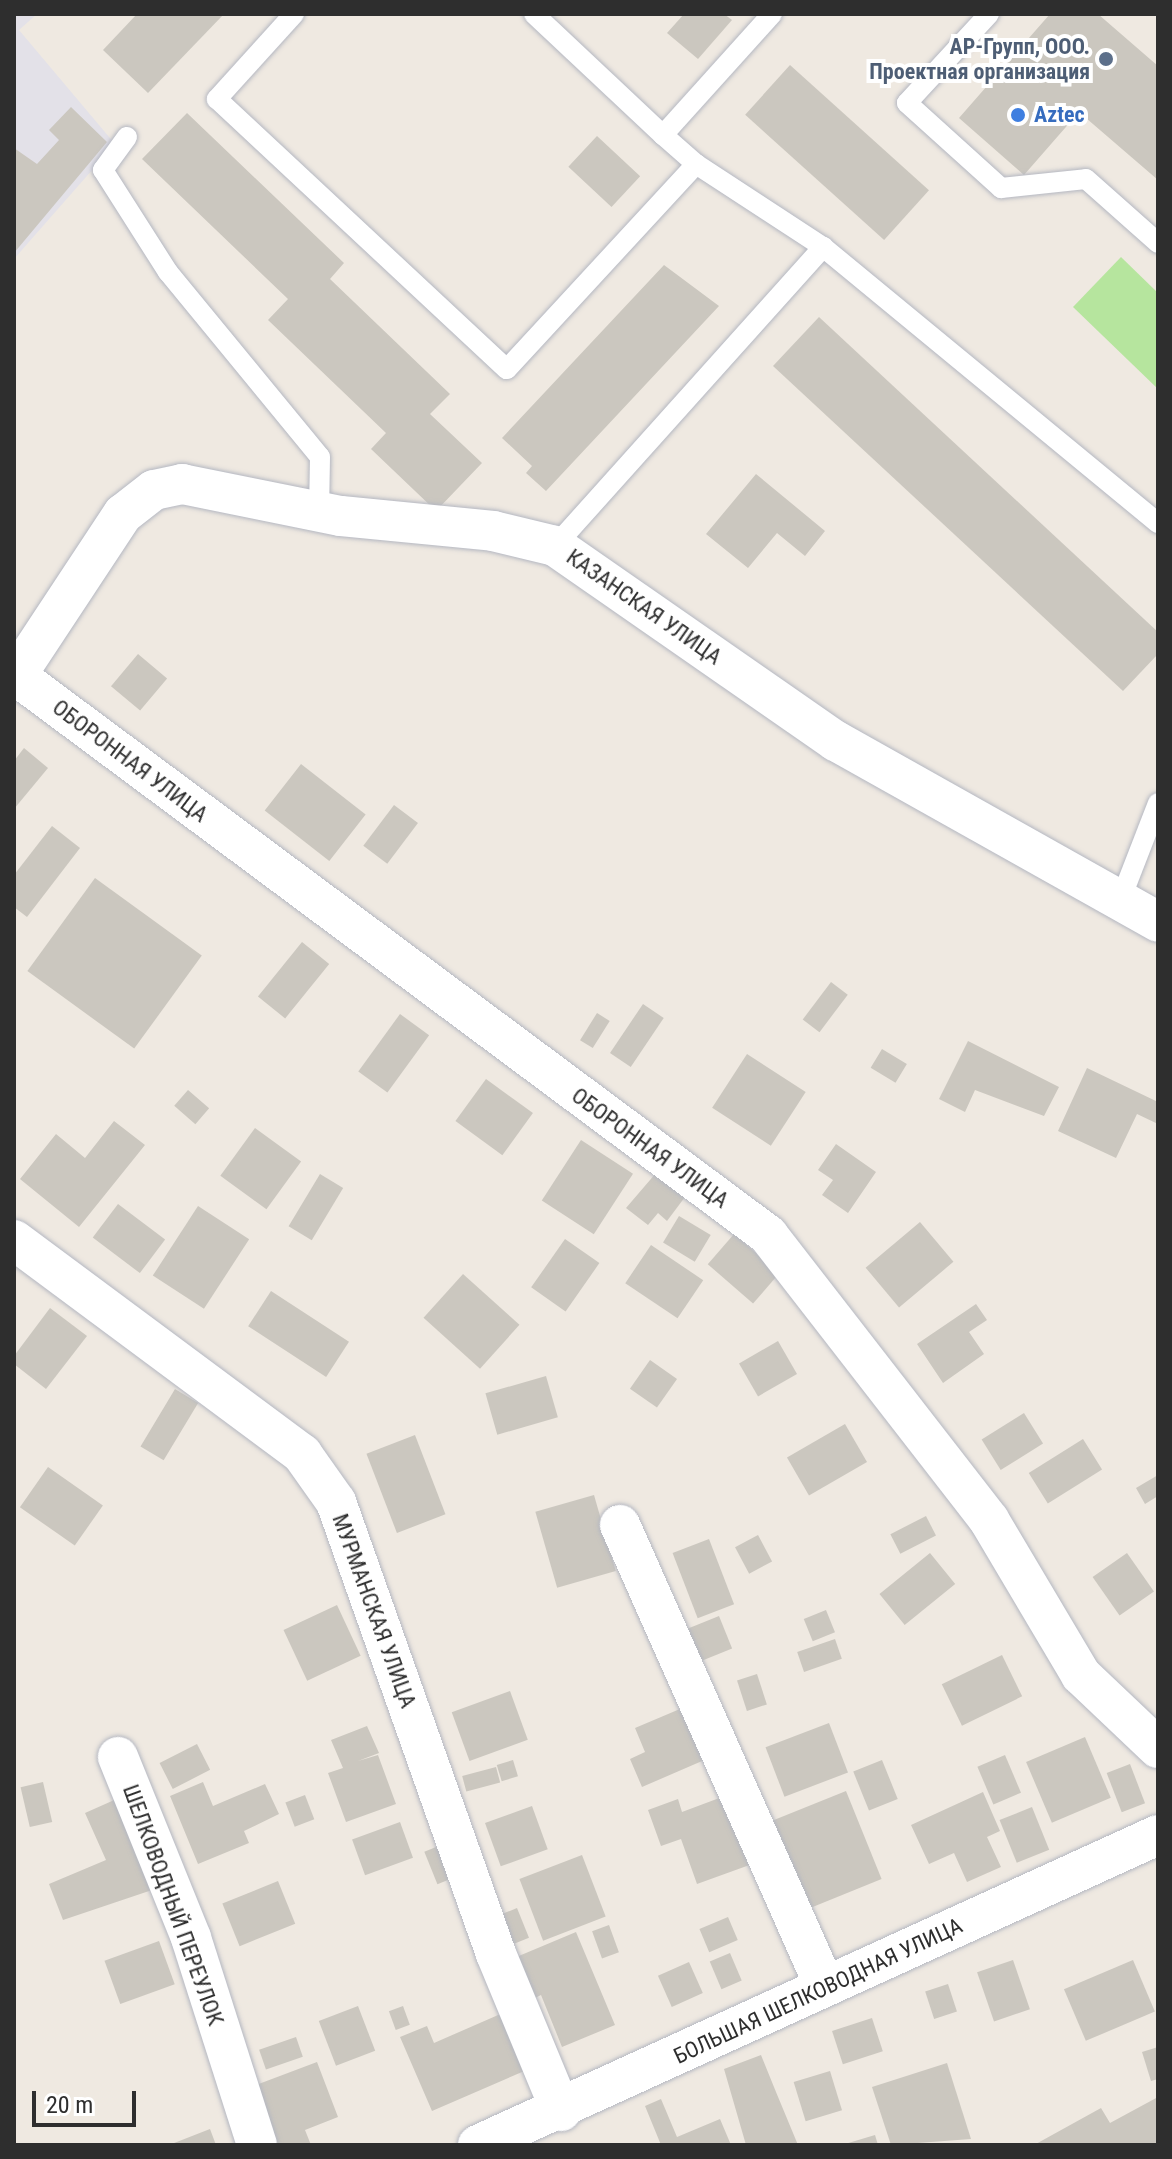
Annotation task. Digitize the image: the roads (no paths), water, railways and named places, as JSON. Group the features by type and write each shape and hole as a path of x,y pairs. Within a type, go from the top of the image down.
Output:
{"street":[{"name":"КАЗАНСКАЯ УЛИЦА","path":"15,676 123,514 154,490 182,484 319,512 493,531 555,546 836,741 1158,922"},
{"name":"ОБОРОННАЯ УЛИЦА","path":"15,676 768,1235 989,1520 1081,1675 1158,1748"},
{"name":"МУРМАНСКАЯ УЛИЦА","path":"14,1240 302,1454 336,1502 496,1954 561,2111"},
{"path":"620,1525 825,1987"},
{"name":"ШЕЛКОВОДНЫЙ ПЕРЕУЛОК","path":"118,1757 191,1938 257,2145"},
{"name":"БОЛЬШАЯ ШЕЛКОВОДНАЯ УЛИЦА","path":"478,2145 561,2111 1158,1835"}],"lane":[{"path":"294,14 217,99 507,369 696,164"},
{"path":"534,14 696,164 823,247 1158,523"},
{"path":"663,135 772,14"},
{"path":"989,14 907,103 1001,188 1086,179 1158,243"},
{"path":"127,137 103,170 168,272 320,457 319,512"},
{"path":"555,546 823,247"},
{"path":"1120,901 1158,803"}],"place":[{"name":"АР-Групп, ООО. Проектная организация","path":"1106,59"},
{"name":"Aztec","path":"1018,115"}]}
